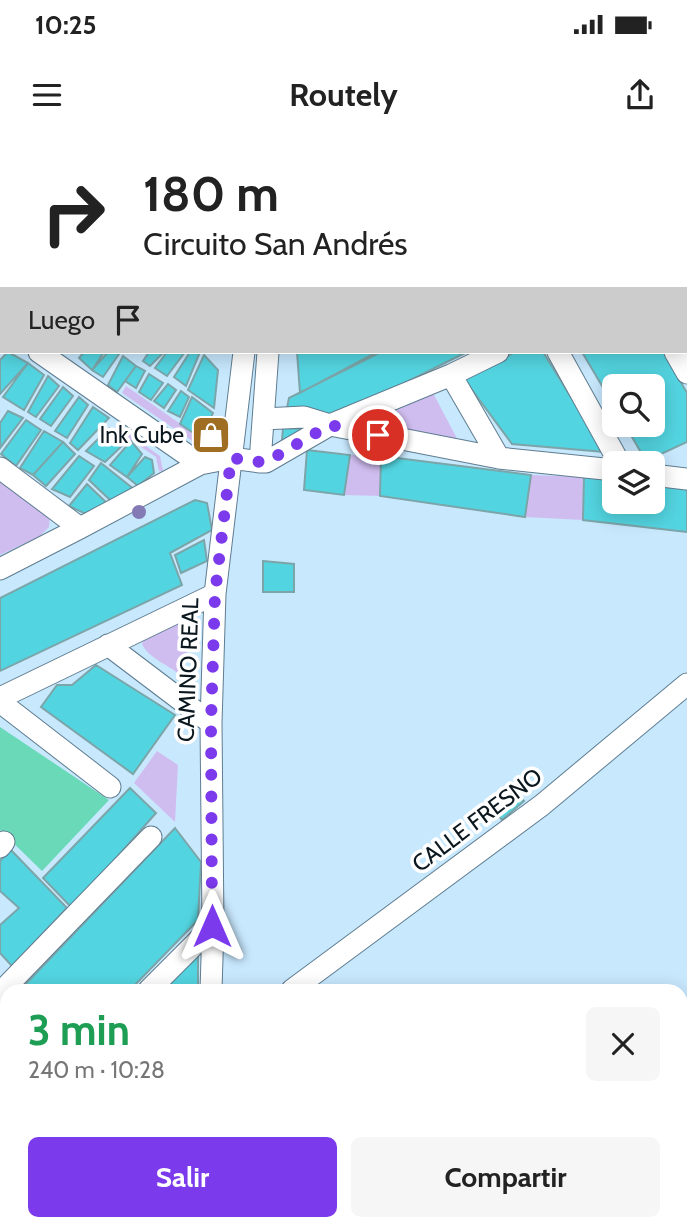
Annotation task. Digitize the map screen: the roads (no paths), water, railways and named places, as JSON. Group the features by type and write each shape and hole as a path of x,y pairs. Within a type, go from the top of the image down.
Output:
{"street":[{"path":"42,354 200,464"},
{"name":"CAMINO REAL","path":"211,984 211,723 215,594 244,354"},
{"path":"260,462 268,354"},
{"path":"0,569 200,464 231,458 260,462 272,459 330,425 452,375 494,354"},
{"path":"559,354 613,451"},
{"path":"676,354 687,373"},
{"path":"452,375 499,458"},
{"path":"264,419 304,416 330,425 499,458 602,469"},
{"path":"0,468 80,528"},
{"path":"665,476 687,479"},
{"path":"110,787 0,700 215,594"},
{"path":"108,645 211,723"},
{"name":"CALLE FRESNO","path":"300,984 542,806 686,688"},
{"path":"9,984 151,837"},
{"path":"155,984 212,926"}],"place":[{"name":"Ink Cube","path":"211,435"}]}
